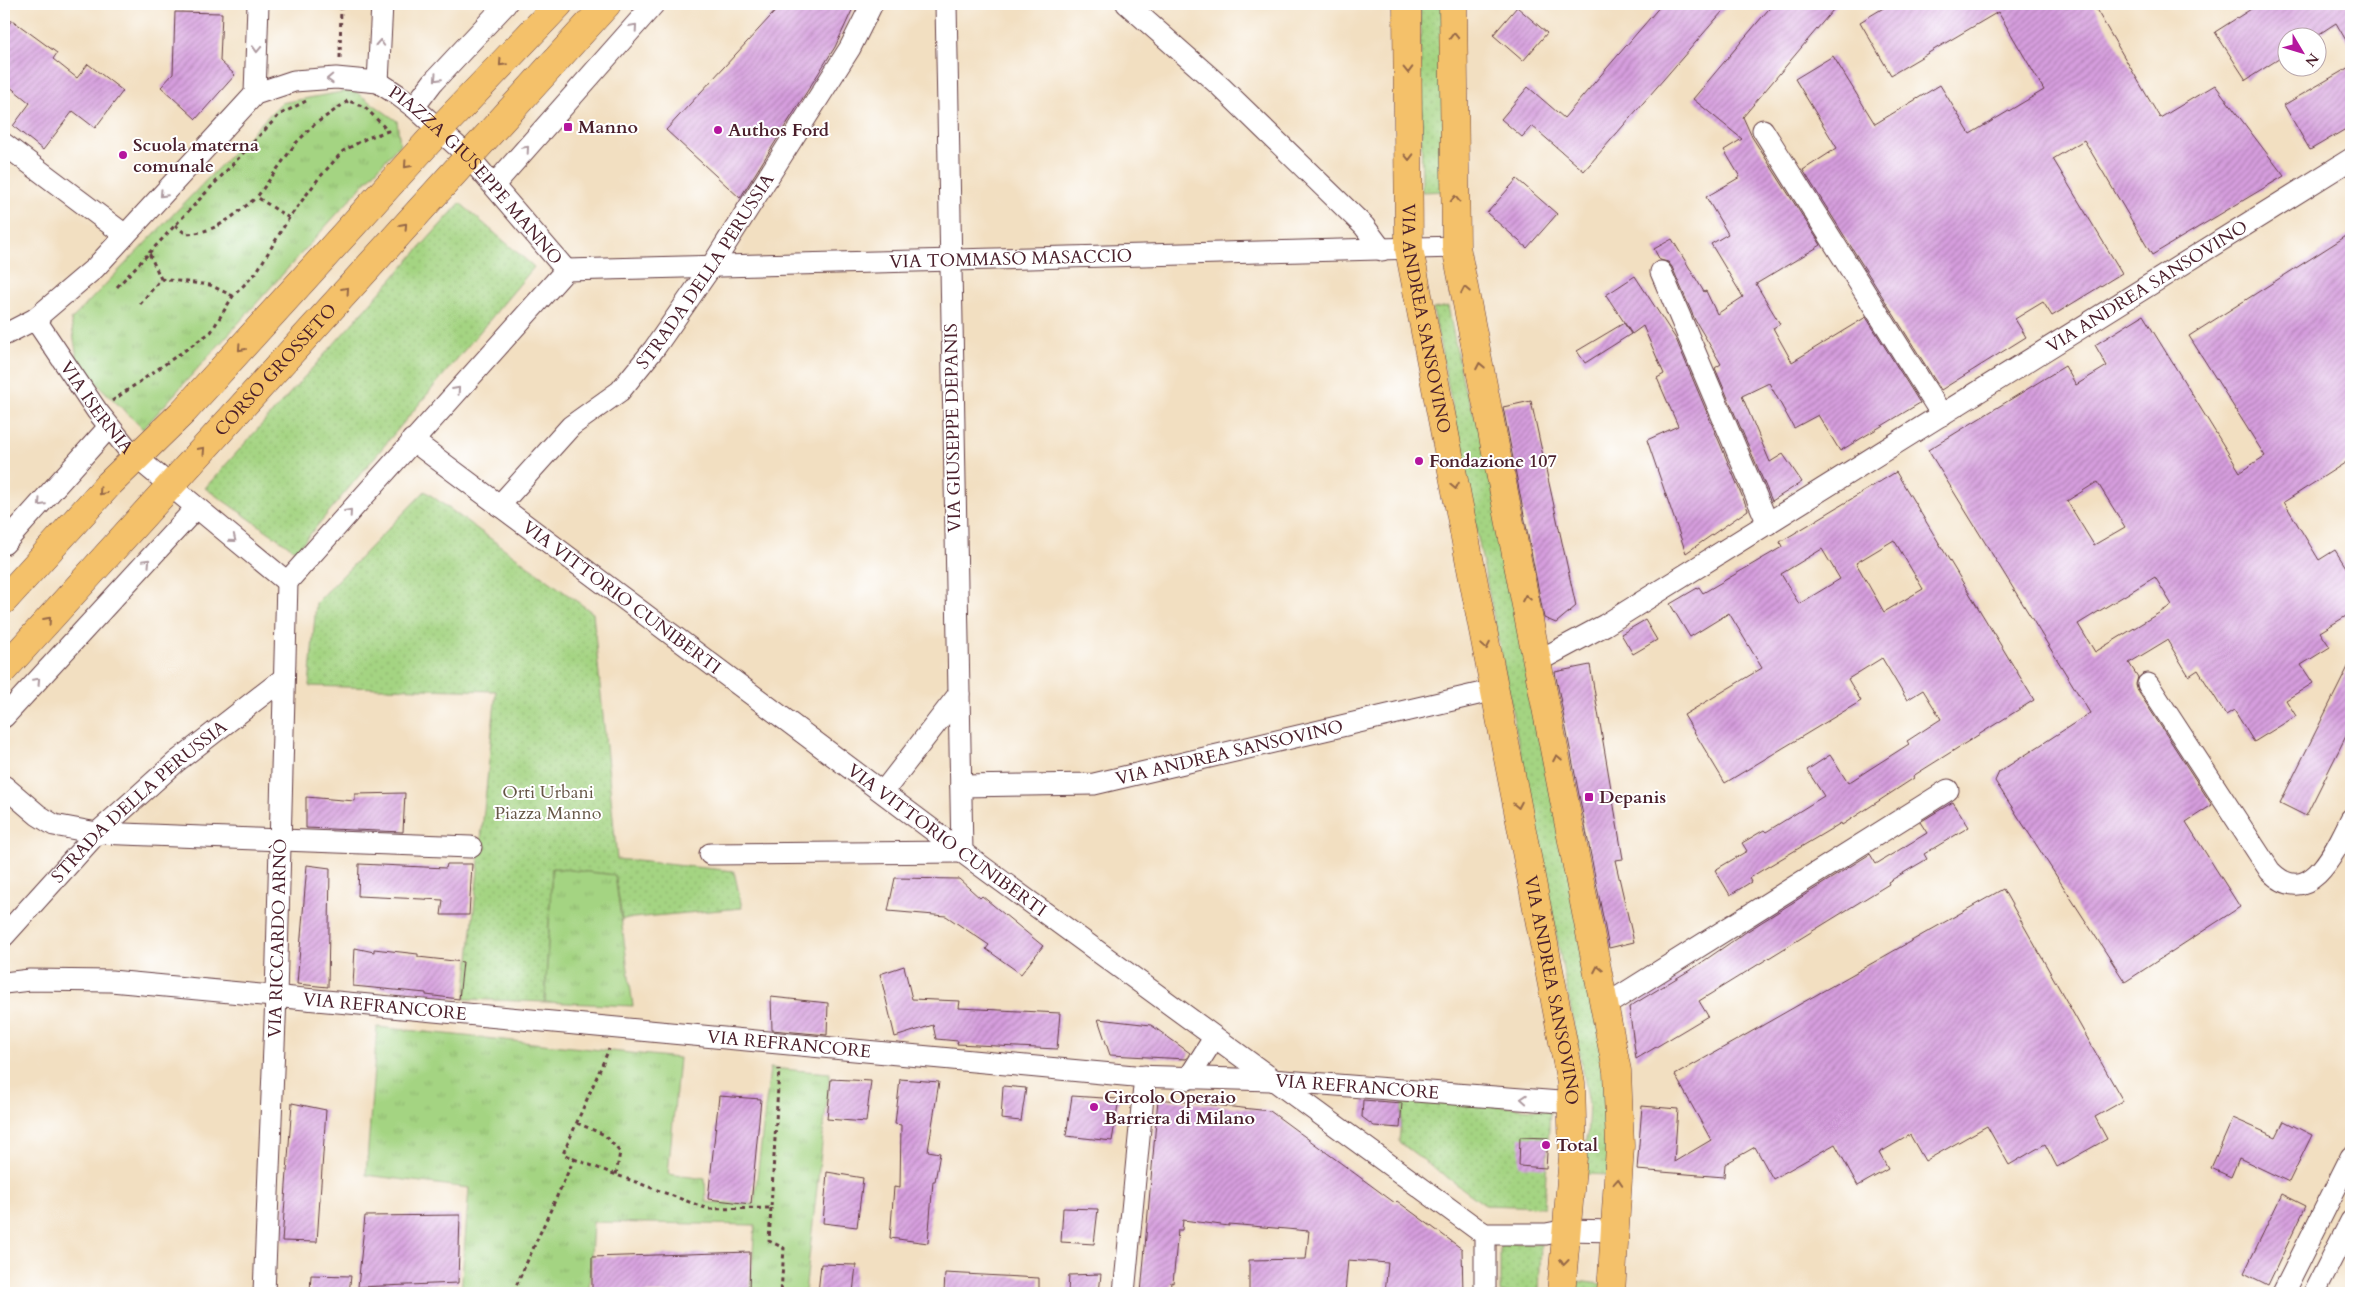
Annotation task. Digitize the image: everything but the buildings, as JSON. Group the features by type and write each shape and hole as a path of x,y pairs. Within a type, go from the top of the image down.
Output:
{"main road":[{"path":"535,27 550,4"},
{"path":"4,600 136,457 182,412 535,27 559,4"},
{"name":"CORSO GROSSETO","path":"4,668 607,4"},
{"name":"CORSO GROSSETO","path":"546,72 589,42 629,4"},
{"name":"VIA ANDREA SANSOVINO","path":"1407,4 1409,249 1566,1052 1573,1103 1573,1151 1561,1293"},
{"path":"1453,4 1456,247 1615,1056 1620,1115 1611,1293"}],"street":[{"path":"256,94 258,4"},
{"path":"378,82 382,4"},
{"path":"414,107 433,82 506,4"},
{"path":"494,185 654,4"},
{"name":"STRADA DELLA PERUSSIA","path":"499,506 571,426 620,391 654,349 711,267 850,48 872,4"},
{"name":"VIA GIUSEPPE DEPANIS","path":"946,4 962,852"},
{"path":"1127,4 1228,93 1364,226 1382,250"},
{"name":"PIAZZA GIUSEPPE MANNO","path":"35,320 79,283 256,94 294,81 336,78 378,82 414,107 468,156 566,270 287,582"},
{"path":"1763,130 1942,415"},
{"path":"4,144 125,235"},
{"name":"VIA ANDREA SANSOVINO","path":"1538,661 1605,625 2351,159"},
{"name":"VIA TOMMASO MASACCIO","path":"566,270 950,262 1456,247"},
{"path":"1661,272 1768,524"},
{"path":"4,335 35,320"},
{"name":"VIA ISERNIA","path":"35,320 103,419 136,457 196,508"},
{"path":"4,544 103,419"},
{"name":"VIA VITTORIO CUNIBERTI","path":"412,440 962,852 1271,1080 1485,1234"},
{"path":"4,717 196,508 287,582"},
{"name":"VIA RICCARDO ARNÒ","path":"264,1293 276,996 287,582"},
{"name":"STRADA DELLA PERUSSIA","path":"4,936 97,833 176,762 284,678"},
{"path":"2148,684 2270,871 2282,881 2292,884 2304,882 2320,873 2328,863 2351,819"},
{"name":"VIA ANDREA SANSOVINO","path":"961,786 1094,784 1495,690"},
{"path":"883,792 958,694"},
{"path":"4,786 38,815 54,824 97,833 471,847"},
{"path":"1606,1005 1948,790"},
{"path":"710,854 962,852"},
{"name":"VIA REFRANCORE","path":"4,983 30,980 111,981 1145,1076 1271,1080 1573,1103"},
{"path":"1188,1078 1214,1038"},
{"path":"1124,1293 1145,1076"},
{"path":"2283,1293 2351,1157"},
{"path":"2314,1293 2351,1221"},
{"path":"1485,1293 1485,1234 1546,1234 1567,1230 1615,1230"}],"path":[{"path":"340,60 341,4"},
{"path":"116,287 279,115 313,96"},
{"path":"103,419 212,332 233,296 256,273 289,218 319,178 343,151 366,138 388,131 365,107 339,98"},
{"path":"175,225 186,234 204,233 228,221 257,197 296,143 316,124 348,101"},
{"path":"257,197 289,218"},
{"path":"149,253 161,279"},
{"path":"161,279 210,285 233,296"},
{"path":"140,304 161,279"},
{"path":"609,1049 563,1154 708,1209 771,1208"},
{"path":"779,1069 770,1241 784,1248 781,1293"},
{"path":"577,1123 604,1135 620,1152 616,1175"},
{"path":"515,1293 516,1286 574,1159"}],"green space":[{"path":"1420,4 1443,4 1446,191 1422,192"},
{"path":"353,90 397,121 400,144 143,429 78,365 71,320 281,103"},
{"path":"460,203 534,267 296,551 205,488"},
{"path":"1448,306 1464,387 1484,439 1610,1079 1608,1175 1585,1174 1589,1104 1433,309"},
{"name":"Orti Urbani Piazza Manno","path":"425,491 593,613 617,859 734,871 742,908 622,919 615,875 552,868 545,1002 465,999 496,691 309,686 316,603"},
{"path":"552,868 615,875 633,1006 545,1002"},
{"path":"377,1027 679,1058 668,1174 705,1179 706,1202 754,1204 770,1068 830,1073 805,1293 750,1293 755,1225 593,1222 589,1293 461,1293 469,1188 366,1175"},
{"path":"1403,1096 1550,1111 1544,1207 1485,1205 1399,1142"},
{"path":"1504,1243 1541,1244 1539,1293 1500,1293 1500,1247"},
{"path":"1578,1281 1602,1284 1601,1293 1577,1293"}],"place":[{"name":"Manno","path":"568,127"},
{"name":"Authos Ford","path":"718,130"},
{"name":"Scuola materna comunale","path":"123,155"},
{"name":"Fondazione 107","path":"1419,461"},
{"name":"Depanis","path":"1589,797"},
{"name":"Circolo Operaio Barriera di Milano","path":"1094,1107"},
{"name":"Total","path":"1546,1145"}]}
